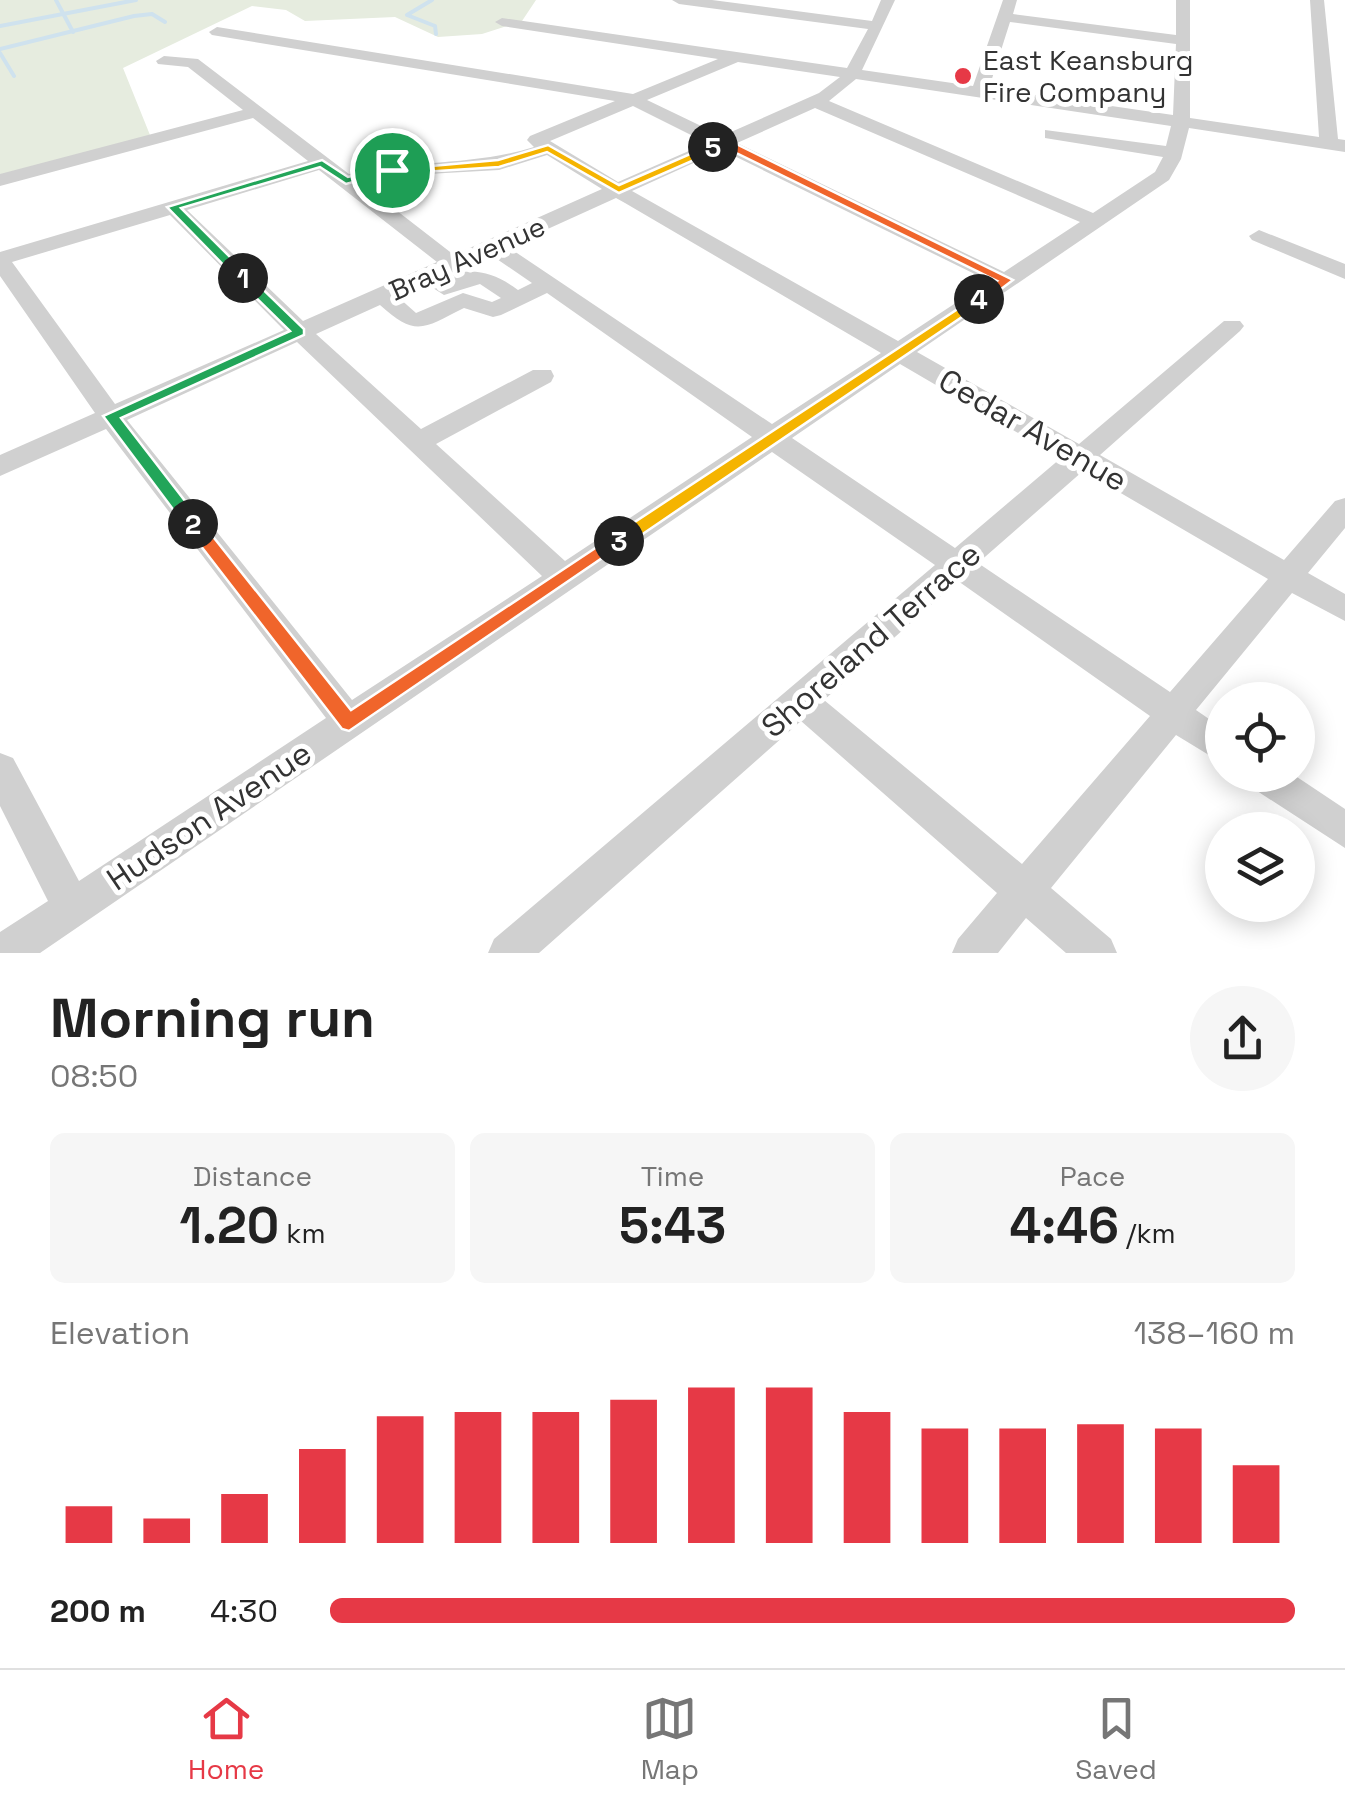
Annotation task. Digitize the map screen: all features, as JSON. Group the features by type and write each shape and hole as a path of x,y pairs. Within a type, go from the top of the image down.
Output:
{"street":[{"path":"679,0 769,6 876,26"},
{"name":"Bray Avenue","path":"0,466 300,332 390,303 454,264 816,102 841,88 851,75 888,0"},
{"path":"979,92 1010,0"},
{"path":"1051,134 1174,154 1180,122 1182,0"},
{"path":"502,22 1337,145 1322,59 1317,0"},
{"path":"1004,17 1182,40"},
{"path":"217,32 630,98 1006,280"},
{"path":"346,181 392,170 499,164 630,98 733,58"},
{"path":"1322,59 1345,62"},
{"path":"164,61 192,62 454,264"},
{"path":"816,102 1096,222"},
{"path":"0,180 256,112"},
{"name":"Cedar Avenue","path":"542,144 1345,609"},
{"path":"392,170 412,153"},
{"name":"Hudson Avenue","path":"5,953 1096,222 1162,176 1174,154"},
{"path":"322,163 0,259 111,416 349,722"},
{"path":"173,207 300,332 564,578"},
{"path":"1259,236 1345,272"},
{"path":"493,246 1205,735"},
{"path":"390,303 411,320 419,320 463,300 487,311 549,284"},
{"name":"Shoreland Terrace","path":"508,953 1232,326"},
{"path":"418,442 542,376"},
{"path":"972,953 1345,508"},
{"path":"802,701 1097,953"},
{"path":"0,769 72,908"},
{"path":"1289,792 1345,830"}],"shaded area":[{"path":"0,0 536,0 522,21 482,34 438,37 395,17 305,21 286,10 252,6 123,68 152,140 0,180"}],"waterway":[{"path":"56,0 63,14"},
{"path":"63,14 136,0"},
{"path":"432,0 407,15 435,26 436,34"},
{"path":"0,26 63,14"},
{"path":"63,14 73,31"},
{"path":"73,31 152,14 165,22"},
{"path":"0,49 73,31"},
{"path":"0,53 14,76"}],"place":[{"name":"East Keansburg Fire Company","path":"963,76"}],"route":[{"path":"724,142 1006,280 349,722 111,416 300,332 173,207 322,163 346,181 392,170 499,164 548,148 619,190 724,142"}]}
